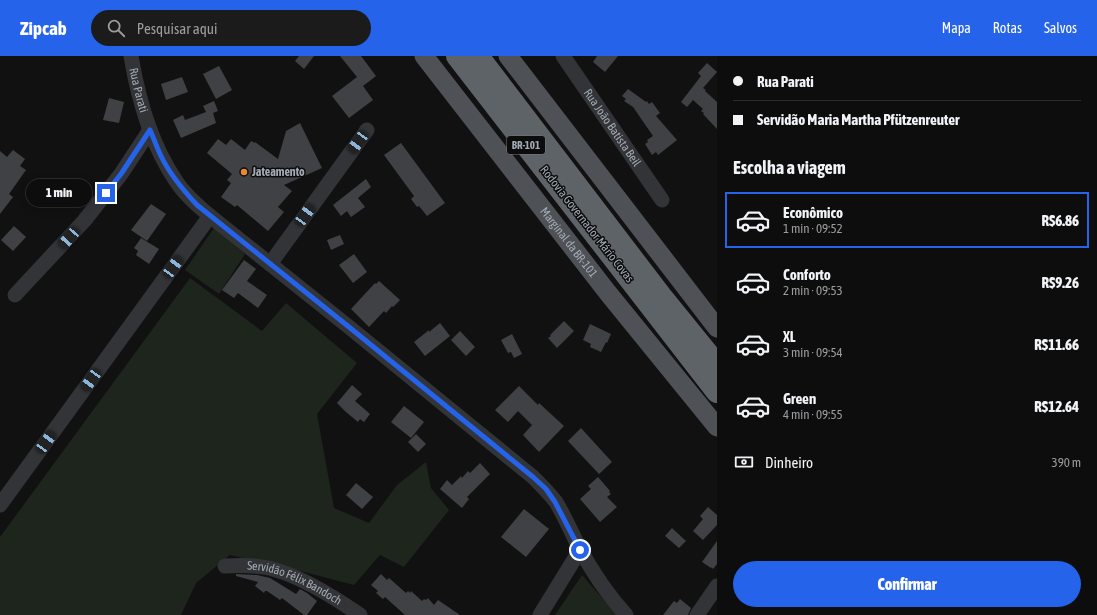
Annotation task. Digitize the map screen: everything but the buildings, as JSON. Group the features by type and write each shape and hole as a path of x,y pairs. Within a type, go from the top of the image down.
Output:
{"highway":[{"name":"Rodovia Governador Mário Covas","path":"457,56 717,392"},
{"name":"Rodovia Governador Mário Covas","path":"478,56 661,296 717,365"}],"main road":[{"name":"Marginal da BR-101","path":"424,56 608,293 717,426"},
{"path":"508,56 717,328"}],"street":[{"name":"Rua Parati","path":"131,56 150,130 161,156 177,183 197,205 210,216 355,332 546,489 555,502 580,550 607,593 626,615"},
{"name":"Rua João Batista Beil","path":"563,56 662,200"},
{"path":"15,295 84,221 121,174 150,130"},
{"path":"270,264 367,130"},
{"path":"0,505 210,216"},
{"path":"540,615 580,550"},
{"name":"Servidão Félix Bandoch","path":"225,566 247,565 269,568 292,576 340,602 360,615"},
{"path":"697,615 717,586"}],"shaded area":[{"path":"214,228 245,254 219,294 185,270"},
{"path":"190,278 262,331 286,303 357,363 317,414 334,508 369,523 397,485 426,462 431,488 449,510 404,567 380,555 354,585 230,555 196,583 181,615 0,615 0,537"},
{"path":"582,575 617,615 555,615"}],"place":[{"name":"Jateamento","path":"244,172"}],"route":[{"path":"106,193 121,174 150,130 161,156 177,183 197,205 533,477 546,489 563,514 580,550"}]}
